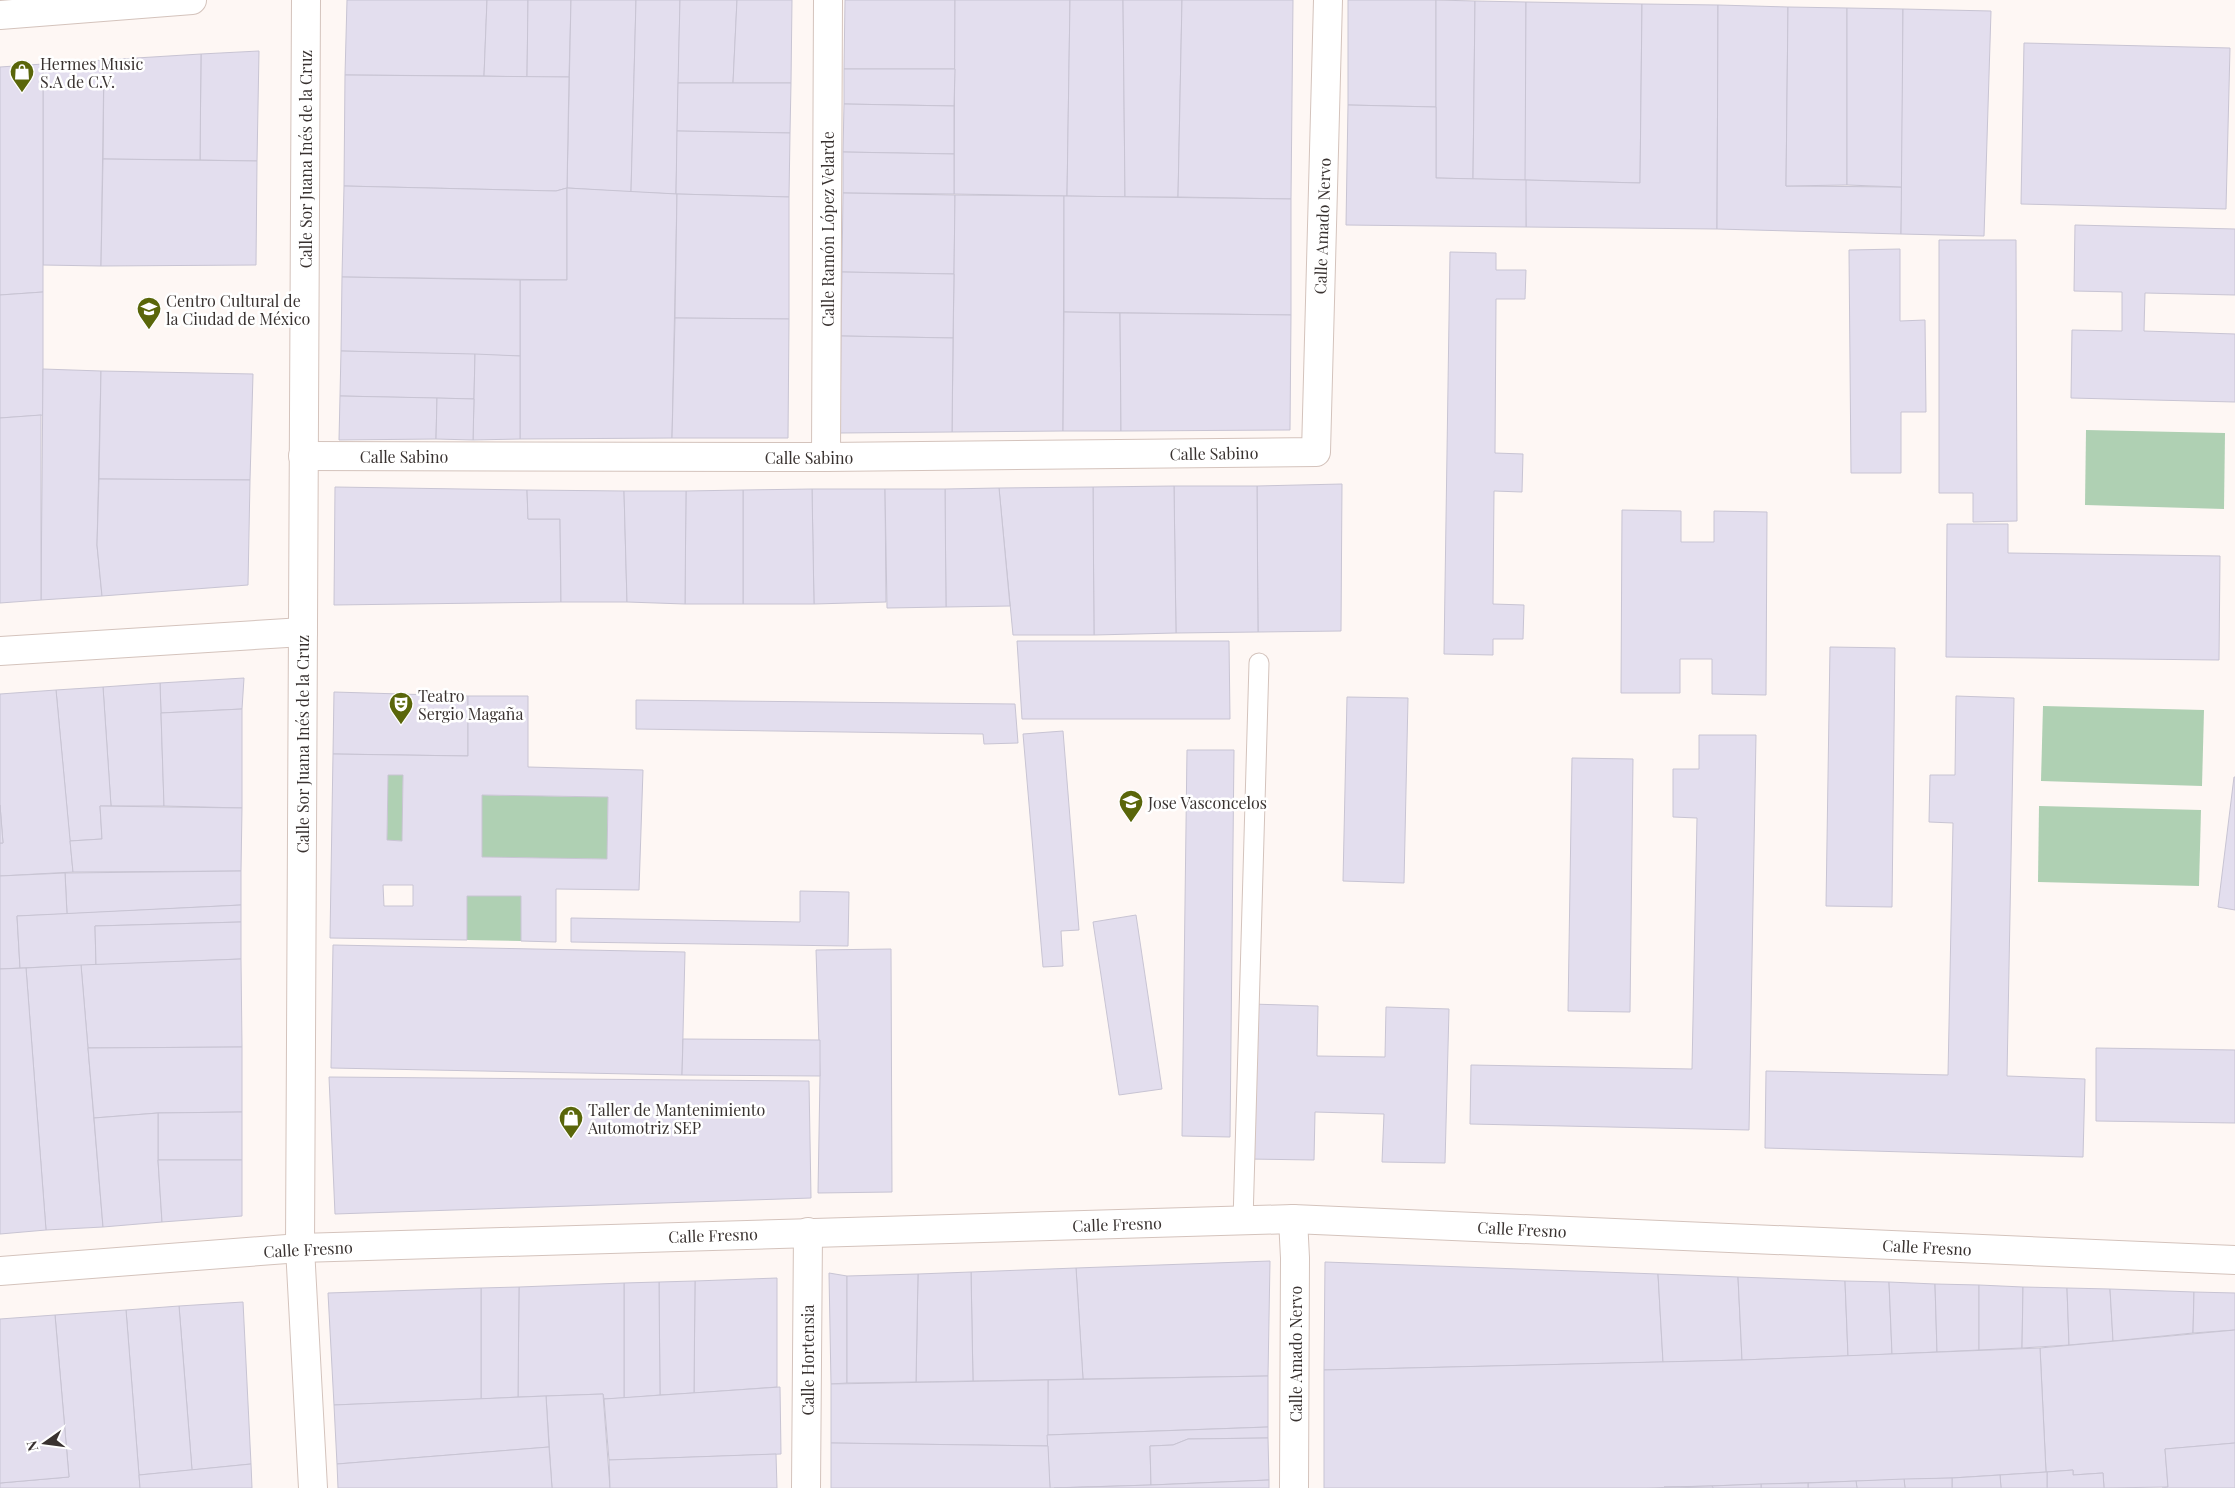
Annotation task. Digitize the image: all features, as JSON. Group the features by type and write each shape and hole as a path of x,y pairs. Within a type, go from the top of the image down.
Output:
{"street":[{"path":"0,15 192,0"},
{"name":"Calle Sor Juana Inés de la Cruz","path":"306,0 300,1248 313,1488"},
{"name":"Calle Ramón López Velarde","path":"826,458 828,0"},
{"name":"Calle Amado Nervo","path":"1316,452 1328,0"},
{"name":"Calle Sabino","path":"303,456 826,458 1316,452"},
{"path":"0,651 303,632"},
{"name":"Calle Amado Nervo","path":"1294,1219 1294,1488"},
{"name":"Calle Fresno","path":"0,1271 300,1248 1294,1219 2235,1260"},
{"name":"Calle Hortensia","path":"806,1488 808,1232"}],"lane":[{"path":"1243,1221 1259,663"}],"green space":[{"path":"2086,430 2225,433 2224,509 2085,505"},
{"path":"2043,706 2204,710 2202,786 2041,781"},
{"path":"388,775 403,775 402,841 387,840"},
{"path":"482,795 608,797 607,859 482,857"},
{"path":"2039,806 2201,810 2199,886 2038,882"},
{"path":"467,896 521,896 521,941 467,940"}],"building":[{"path":"347,0 487,0 484,76 345,75"},
{"path":"487,0 528,0 527,77 484,76"},
{"path":"528,0 571,0 569,77 527,77"},
{"path":"571,0 636,0 631,192 567,188"},
{"path":"636,0 680,0 676,194 631,192"},
{"path":"680,0 737,0 733,83 678,83"},
{"path":"737,0 792,0 791,83 733,83"},
{"path":"845,0 955,0 955,69 844,69"},
{"path":"955,0 1070,0 1067,196 954,194"},
{"path":"1070,0 1123,0 1125,197 1067,196"},
{"path":"1123,0 1182,0 1178,197 1125,197"},
{"path":"1182,0 1293,0 1291,199 1178,197"},
{"path":"1348,0 1436,0 1436,107 1348,105"},
{"path":"1436,0 1475,1 1473,179 1436,178"},
{"path":"1475,1 1526,2 1526,180 1473,179"},
{"path":"1526,2 1642,4 1640,183 1525,180"},
{"path":"1642,4 1718,5 1717,229 1526,227 1525,180 1640,183"},
{"path":"1718,5 1788,7 1786,186 1902,187 1901,234 1717,229"},
{"path":"1788,7 1847,8 1847,185 1786,186"},
{"path":"1847,8 1903,9 1902,187 1847,185"},
{"path":"1903,9 1991,11 1984,236 1901,234"},
{"path":"2024,43 2230,48 2226,209 2021,204"},
{"path":"259,51 257,161 200,160 201,54"},
{"path":"201,54 200,160 103,159 104,60"},
{"path":"104,60 101,266 43,265 43,64"},
{"path":"43,64 43,292 0,295 0,67"},
{"path":"844,69 955,69 954,106 844,104"},
{"path":"345,75 569,77 567,188 556,191 344,186"},
{"path":"678,83 791,83 790,133 677,131"},
{"path":"844,104 954,106 954,154 843,152"},
{"path":"1348,105 1436,107 1436,178 1526,180 1526,227 1346,225"},
{"path":"677,131 790,133 789,197 676,194"},
{"path":"843,152 954,154 954,194 843,193"},
{"path":"103,159 257,161 256,265 101,266"},
{"path":"344,186 556,191 567,188 567,280 342,277"},
{"path":"567,188 677,194 672,438 520,439 520,280 567,280"},
{"path":"843,193 955,195 954,274 842,272"},
{"path":"677,194 789,197 789,319 675,318"},
{"path":"955,195 1064,196 1063,431 952,432"},
{"path":"1064,196 1291,199 1291,315 1064,312"},
{"path":"2075,225 2235,229 2235,295 2145,293 2144,331 2235,334 2235,402 2071,398 2072,330 2122,331 2122,292 2074,291"},
{"path":"1939,240 2016,240 2017,521 1973,522 1973,493 1939,493"},
{"path":"1900,249 1900,321 1925,320 1926,412 1901,412 1901,473 1851,473 1849,250"},
{"path":"1450,252 1496,253 1496,270 1526,270 1525,299 1496,299 1495,453 1523,454 1522,492 1494,491 1493,604 1524,605 1523,639 1493,639 1493,655 1444,654"},
{"path":"842,272 954,274 953,338 841,336"},
{"path":"342,277 520,280 520,356 341,351"},
{"path":"43,292 43,415 0,418 0,295"},
{"path":"1064,312 1120,313 1121,431 1063,431"},
{"path":"1120,313 1291,315 1290,430 1121,431"},
{"path":"675,318 789,319 788,438 672,438"},
{"path":"841,336 953,338 952,432 840,433"},
{"path":"341,351 475,354 474,399 340,396"},
{"path":"475,354 520,356 520,439 473,440"},
{"path":"43,369 101,371 97,545 102,596 41,600"},
{"path":"101,371 253,374 250,480 99,479"},
{"path":"340,396 437,398 436,439 339,440"},
{"path":"437,398 474,399 473,440 436,439"},
{"path":"41,415 41,600 0,603 0,418"},
{"path":"99,479 250,480 248,585 102,596 97,545"},
{"path":"1342,484 1341,631 1258,632 1257,486"},
{"path":"1174,486 1257,486 1258,632 1176,633"},
{"path":"1174,486 1176,633 1094,635 1093,487"},
{"path":"335,487 527,490 528,519 560,519 561,602 334,605"},
{"path":"1093,487 1094,635 1013,635 999,488"},
{"path":"999,488 1010,606 946,607 945,489"},
{"path":"812,489 885,489 886,602 814,604"},
{"path":"812,489 814,604 743,604 743,490"},
{"path":"885,489 945,489 946,607 887,608"},
{"path":"527,490 624,491 627,602 561,602 560,519 528,519"},
{"path":"743,490 743,604 685,604 686,491"},
{"path":"624,491 686,491 685,604 627,602"},
{"path":"1622,510 1681,511 1681,542 1714,542 1714,511 1767,512 1766,695 1712,694 1712,659 1680,659 1680,693 1621,693"},
{"path":"1947,524 2008,524 2008,553 2220,556 2219,660 1946,657"},
{"path":"1017,641 1229,641 1230,719 1022,719"},
{"path":"1830,647 1895,648 1892,907 1826,906"},
{"path":"244,678 242,709 161,713 160,683"},
{"path":"160,683 164,806 111,806 103,687"},
{"path":"103,687 111,806 100,806 102,839 70,841 56,690"},
{"path":"56,690 73,872 0,876 0,843 3,843 0,805 0,694"},
{"name":"Teatro Sergio Magaña","path":"334,692 468,696 468,756 333,754"},
{"path":"468,696 528,696 528,767 643,770 639,890 556,889 556,942 521,941 521,896 467,896 467,940 330,938 333,754 468,756","holes":["388,775 403,775 402,841 387,840","482,795 608,797 607,859 482,857","383,885 413,885 413,906 384,906"]},
{"path":"1956,696 2014,698 2007,1076 2085,1079 2083,1157 1765,1148 1766,1071 1948,1075 1953,823 1929,822 1930,775 1955,775"},
{"path":"1347,697 1408,698 1404,883 1343,881"},
{"path":"636,700 1015,704 1018,743 984,744 983,734 636,729"},
{"path":"242,709 242,808 164,806 161,713"},
{"path":"1063,731 1079,930 1061,931 1063,966 1043,967 1023,734"},
{"path":"1699,735 1756,735 1749,1130 1470,1124 1471,1065 1692,1069 1697,818 1673,817 1673,769 1699,769"},
{"path":"1187,750 1234,750 1230,1137 1182,1136"},
{"path":"1572,758 1633,759 1630,1012 1568,1011"},
{"path":"2235,777 2235,910 2218,907"},
{"path":"0,805 3,843 0,843"},
{"path":"100,806 242,808 241,871 73,872 70,841 102,839"},
{"path":"241,871 241,905 67,914 65,873"},
{"path":"65,873 67,914 17,916 20,968 0,969 0,876"},
{"path":"800,891 849,892 848,946 571,942 571,918 800,922"},
{"path":"241,905 241,922 95,926 96,965 20,968 17,916"},
{"path":"1136,915 1162,1089 1119,1095 1093,922"},
{"path":"241,922 241,959 96,965 95,926"},
{"path":"333,945 685,952 682,1075 331,1068"},
{"path":"891,949 892,1192 818,1193 820,1076 816,950"},
{"path":"241,959 242,1047 88,1048 81,965"},
{"path":"81,965 103,1227 46,1230 26,968"},
{"path":"26,968 46,1230 0,1234 0,969"},
{"path":"1251,1004 1318,1006 1317,1056 1385,1057 1386,1007 1449,1009 1445,1163 1382,1162 1384,1114 1315,1112 1314,1160 1248,1159"},
{"path":"683,1039 820,1040 820,1076 682,1075"},
{"path":"242,1047 242,1112 158,1113 94,1118 88,1048"},
{"path":"2096,1048 2235,1050 2235,1123 2096,1121"},
{"name":"Taller de Mantenimiento Automotriz SEP","path":"329,1077 809,1081 811,1198 335,1214"},
{"path":"242,1112 242,1160 158,1160 158,1113"},
{"path":"158,1113 158,1160 162,1222 103,1227 94,1118"},
{"path":"158,1160 242,1160 242,1216 162,1222"},
{"path":"1270,1261 1268,1376 1083,1379 1076,1268"},
{"path":"1325,1262 1658,1274 1663,1362 1324,1370"},
{"path":"1076,1268 1083,1379 973,1381 971,1272"},
{"path":"971,1272 973,1381 916,1382 918,1274"},
{"path":"829,1273 847,1276 847,1383 831,1384"},
{"path":"918,1274 916,1382 847,1383 847,1276"},
{"path":"1658,1274 1738,1277 1742,1360 1663,1362"},
{"path":"1738,1277 1845,1281 1848,1356 1742,1360"},
{"path":"777,1278 777,1387 694,1393 695,1281"},
{"path":"695,1281 694,1393 660,1395 659,1282"},
{"path":"1845,1281 1889,1282 1892,1354 1848,1356"},
{"path":"659,1282 660,1395 624,1398 624,1283"},
{"path":"1889,1282 1935,1284 1937,1352 1892,1354"},
{"path":"624,1283 624,1398 604,1399 603,1394 518,1397 519,1287"},
{"path":"1935,1284 1979,1285 1979,1350 1937,1352"},
{"path":"1979,1285 2023,1287 2022,1348 1979,1350"},
{"path":"519,1287 518,1397 481,1399 481,1288"},
{"path":"2023,1287 2067,1288 2069,1345 2022,1348"},
{"path":"481,1288 481,1399 334,1405 328,1293"},
{"path":"2067,1288 2110,1289 2113,1341 2069,1345"},
{"path":"2110,1289 2194,1292 2193,1333 2113,1341"},
{"path":"2194,1292 2235,1293 2235,1330 2193,1333"},
{"path":"243,1302 251,1464 192,1470 179,1306"},
{"path":"179,1306 192,1470 139,1475 126,1310"},
{"path":"126,1310 140,1488 0,1488 0,1483 69,1477 55,1315"},
{"path":"55,1315 69,1477 0,1483 0,1319"},
{"path":"2235,1330 2235,1443 2165,1449 2168,1487 2104,1488 2103,1473 2073,1475 2073,1470 2046,1472 2040,1348"},
{"path":"2040,1348 2046,1472 1952,1478 1647,1488 1324,1488 1324,1370 1742,1360"},
{"path":"1268,1376 1268,1427 1047,1435 1048,1380"},
{"path":"1048,1380 1048,1446 831,1443 831,1384"},
{"path":"780,1387 781,1454 609,1460 604,1399"},
{"path":"603,1394 610,1488 552,1488 546,1396"},
{"path":"546,1396 549,1447 337,1464 334,1405"},
{"path":"1268,1427 1268,1438 1188,1439 1173,1445 1150,1446 1151,1485 1050,1488 1047,1435"},
{"path":"1268,1438 1269,1480 1151,1485 1150,1446 1173,1445 1188,1439"},
{"path":"831,1443 1048,1446 1050,1488 831,1488"},
{"path":"2235,1443 2235,1488 2162,1488 2168,1487 2165,1449"},
{"path":"549,1447 552,1488 338,1488 337,1464"},
{"path":"776,1454 777,1488 610,1488 609,1460"},
{"path":"251,1464 252,1488 140,1488 139,1475"},
{"path":"2073,1470 2073,1475 2103,1473 2104,1488 2047,1488 2047,1472"},
{"path":"2047,1472 2047,1488 2001,1488 2000,1475"},
{"path":"2000,1475 2001,1488 1952,1488 1952,1478"},
{"path":"1952,1478 1952,1488 1905,1488 1904,1479"},
{"path":"1904,1479 1905,1488 1857,1488 1856,1481"},
{"path":"1269,1480 1269,1488 1054,1488 1151,1485"},
{"path":"1856,1481 1857,1488 1808,1488 1808,1483"},
{"path":"1808,1483 1808,1488 1761,1488 1761,1484"},
{"path":"1761,1484 1761,1488 1713,1488 1712,1486"},
{"path":"1712,1486 1713,1488 1664,1487"}],"place":[{"name":"Hermes Music S.A de C.V.","path":"22,93"},
{"name":"Centro Cultural de la Ciudad de México","path":"149,330"},
{"name":"Teatro Sergio Magaña","path":"401,725"},
{"name":"Jose Vasconcelos","path":"1131,823"},
{"name":"Taller de Mantenimiento Automotriz SEP","path":"571,1139"}]}
